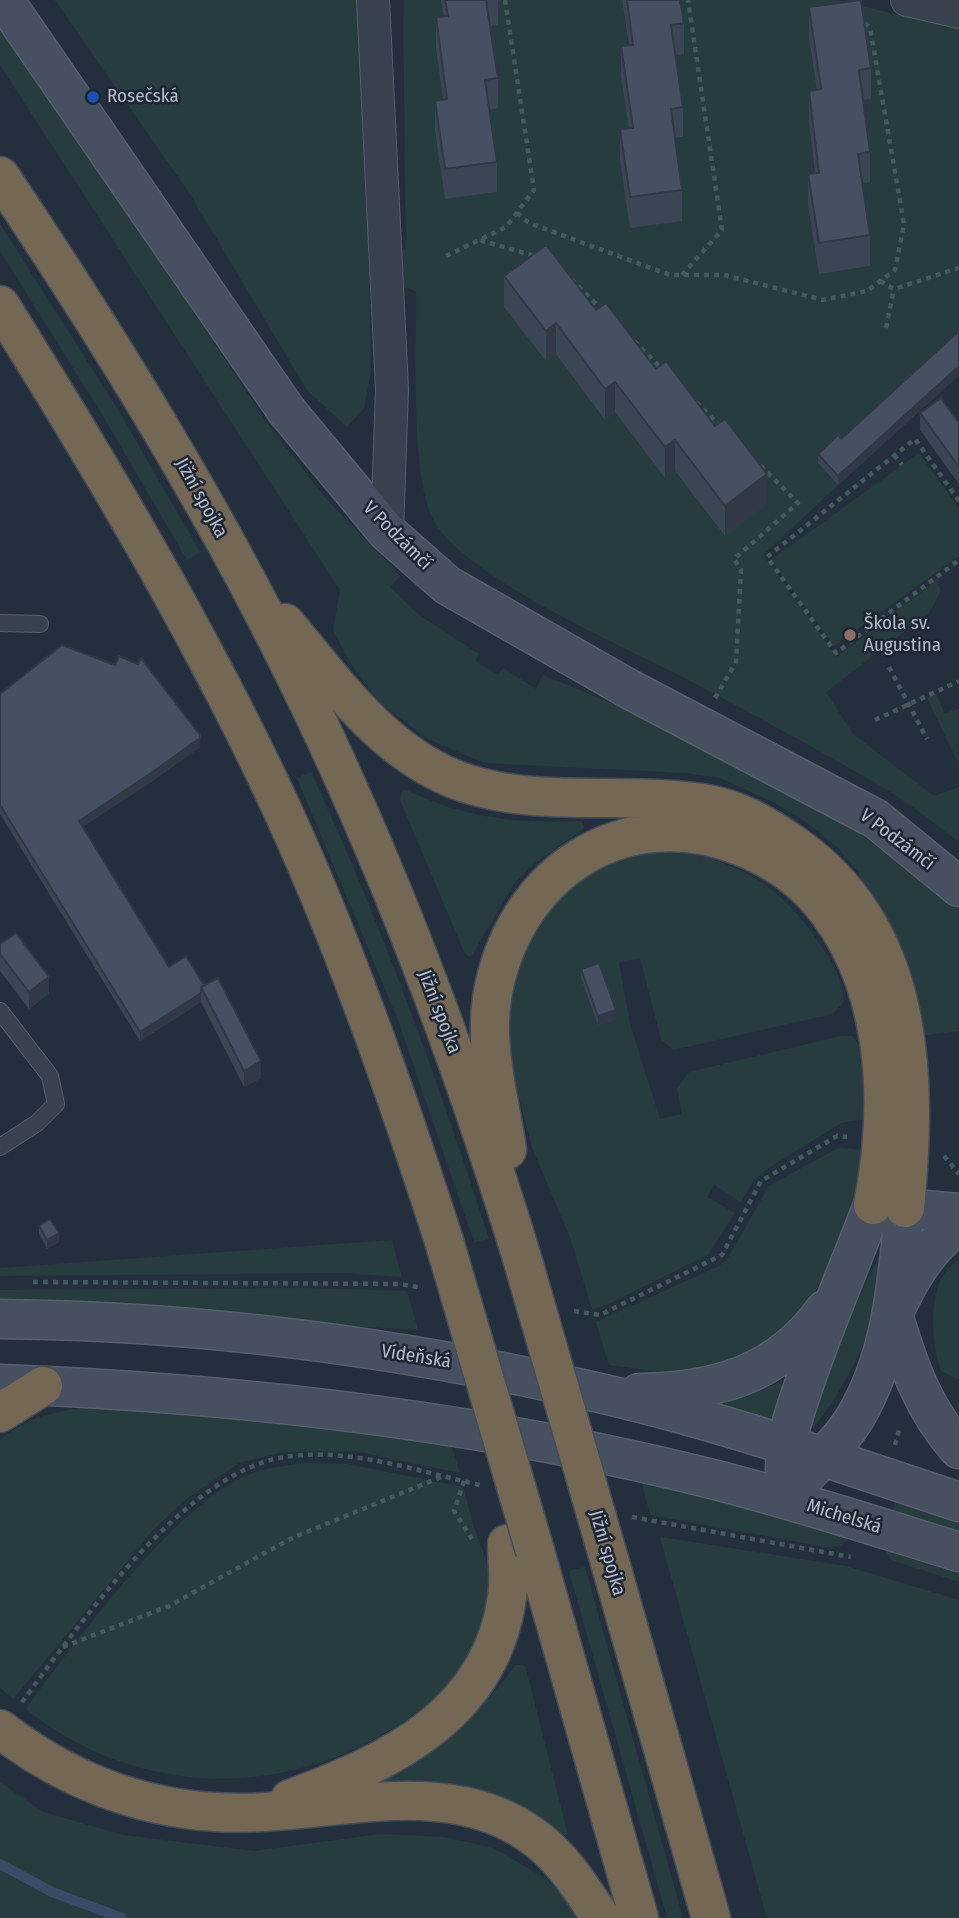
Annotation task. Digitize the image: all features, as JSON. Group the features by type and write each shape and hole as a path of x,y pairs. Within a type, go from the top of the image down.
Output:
{"highway":[{"name":"Jižní spojka","path":"0,176 119,360 243,574 295,676 390,886 465,1080 522,1258 711,1918"},
{"path":"0,305 150,554 230,702 274,793 350,972 444,1241 503,1437 508,1594 503,1621 482,1672 454,1709 425,1733 379,1762 252,1813"},
{"path":"243,574 373,726 416,760 440,772 491,790 671,800 729,809 783,837 831,877 868,924 896,988 906,1027 912,1138 889,1206"},
{"path":"522,1258 492,1046 490,1020 498,972 520,921 551,880 593,849 641,833 698,833 756,853 800,882 816,897 839,930 876,1018 881,1052 883,1138 889,1206"},
{"path":"0,1413 43,1386"},
{"path":"506,1547 639,1918"},
{"path":"10,1716 61,1769 100,1787 177,1808 252,1813 407,1801 447,1802 487,1811 523,1829 553,1853 601,1918"}],"street":[{"name":"V Podzámčí","path":"4,0 286,410 387,532 447,585 629,689 876,819 959,887"},
{"path":"373,0 393,389 387,532"},
{"path":"907,0 959,12"},
{"path":"889,1206 959,1213"},
{"path":"606,1394 686,1392 735,1381 761,1367 794,1343 819,1319 889,1206"},
{"path":"889,1206 893,1314 907,1363 925,1405 959,1449"},
{"path":"784,1499 839,1439 865,1397 885,1346 893,1314 905,1288 931,1248 959,1224"},
{"path":"784,1499 785,1445 835,1297"},
{"name":"Vídeňská","path":"0,1320 103,1322 245,1334 416,1355 606,1394 822,1457"},
{"path":"0,1384 43,1386"},
{"name":"Michelská","path":"43,1386 189,1394 337,1410 527,1440 729,1484 959,1552"},
{"path":"822,1457 959,1502"}],"lane":[{"path":"0,623 40,624"},
{"path":"0,1011 50,1076 55,1104 37,1123 0,1147"}],"path":[{"path":"446,256 506,227 534,190 505,0"},
{"path":"681,275 722,230 688,0"},
{"path":"517,213 529,223 670,275 724,275 823,300 867,291 895,270 904,224 870,29 851,9"},
{"path":"479,240 514,248 545,260"},
{"path":"880,281 894,289 959,268"},
{"path":"566,274 605,312"},
{"path":"886,328 894,289"},
{"path":"624,331 672,379"},
{"path":"692,398 731,436"},
{"path":"956,499 915,439 767,557 835,653 957,560"},
{"path":"712,705 736,662 741,570 734,559 798,502 750,455"},
{"path":"894,455 902,465"},
{"path":"889,667 927,739"},
{"path":"875,720 908,702 959,681"},
{"path":"893,1450 902,1416"},
{"path":"10,1716 155,1536 214,1486 243,1469 276,1459 344,1456 491,1487"},
{"path":"63,1647 169,1606 292,1538 442,1477"},
{"path":"464,1481 454,1511 506,1547"},
{"path":"624,1516 859,1559"}],"green space":[{"path":"55,0 363,0 371,372 364,408 347,427 307,390 190,194"},
{"path":"403,0 441,0 448,46 436,48 447,130 485,110 497,108 485,27 494,0 622,0 633,75 633,158 621,160 631,228 671,139 683,137 671,56 684,53 675,0 836,0 959,29 959,339 818,463 838,485 763,555 837,657 936,581 941,591 929,613 826,692 853,734 934,796 959,787 959,842 895,795 849,768 507,585 474,562 448,539 432,517 420,468 416,407 416,291 400,286 399,251 406,250","holes":["861,30 871,98 859,100 870,182 858,184 819,203 809,122 821,120","606,334 725,536 675,471 665,478 615,412 605,419 556,354"]},
{"path":"0,20 267,423 328,501 400,576 390,587 419,615 479,654 475,661 498,675 503,668 536,689 543,675 693,737 852,828 959,909 959,1031 919,1036 851,888 860,873 837,847 803,820 773,802 720,778 686,773 484,763 428,739 380,703 351,664 333,630 340,590 0,65"},
{"path":"0,224 117,408 200,552 187,560 103,416 0,251"},
{"path":"919,453 959,509 959,556 834,646 771,560"},
{"path":"936,694 945,714 959,708 959,765 927,698"},
{"path":"311,772 385,944 450,1120 489,1239 474,1242 398,1020 297,778"},
{"path":"406,790 448,807 489,817 577,821 582,822 584,828 529,868 513,885 471,957 465,954 400,800 402,791"},
{"path":"671,849 696,854 738,869 773,891 790,906 832,965 839,979 844,1002 832,1014 673,1050 661,1039 640,958 619,963 630,1024 660,1119 682,1114 677,1089 689,1072 841,1036 852,1036 859,1045 866,1119 841,1123 770,1167 754,1180 741,1202 714,1185 707,1197 735,1213 708,1255 600,1308 592,1309 571,1240 532,1147 508,1055 507,993 534,929 574,882 606,863"},
{"path":"838,1148 864,1150 855,1192 831,1261 815,1292 795,1319 770,1341 738,1359 700,1370 666,1372 609,1365 596,1322 719,1266 728,1258 769,1186"},
{"path":"392,1240 402,1277 345,1273 0,1276 0,1268"},
{"path":"884,1245 877,1302 861,1349 831,1403 813,1428 808,1429 827,1366"},
{"path":"959,1260 959,1380 941,1371 933,1327 940,1281 948,1269"},
{"path":"305,1288 407,1291 418,1330 0,1305 0,1290"},
{"path":"779,1383 784,1386 772,1421 725,1409 725,1403"},
{"path":"103,1406 247,1417 451,1444 460,1473 355,1451 282,1452 239,1463 185,1500 153,1530 13,1699 0,1688 0,1440 24,1424 48,1414"},
{"path":"305,1463 347,1464 463,1487 473,1526 491,1575 493,1599 487,1631 479,1650 437,1696 373,1740 325,1761 274,1774 222,1778 170,1774 120,1761 71,1740 26,1709 125,1581 185,1518 215,1494 243,1477 265,1469"},
{"path":"641,1479 849,1535 845,1543 832,1548 650,1515"},
{"path":"897,1498 959,1519 959,1535 892,1512"},
{"path":"660,1537 846,1566 959,1600 959,1918 767,1918"},
{"path":"882,1546 959,1572 959,1582 891,1560"},
{"path":"585,1567 683,1918 667,1918 569,1571"},
{"path":"516,1665 523,1665 526,1669 568,1835 379,1783 420,1759 455,1732"},
{"path":"0,1782 43,1812 123,1835 254,1851 381,1834 444,1837 493,1848 543,1877 573,1904 578,1918 0,1918"}],"building":[{"path":"445,0 486,0 498,78 485,80 497,162 445,169 435,101 447,99 436,17 448,16"},
{"path":"627,0 680,0 684,23 671,25 683,107 671,109 682,190 630,197 620,129 633,128 621,46 633,45"},
{"path":"861,0 871,68 859,70 870,152 858,154 870,235 819,243 808,174 819,173 809,91 821,89 809,7"},
{"path":"546,245 596,310 606,303 656,369 666,361 715,426 725,419 767,474 725,506 675,440 665,447 615,382 605,389 556,323 546,331 504,276"},
{"path":"959,331 959,366 838,476 818,454 838,435 841,439"},
{"path":"941,398 959,423 959,467 920,413"},
{"path":"62,645 115,665 119,656 138,664 141,658 200,735 200,738 151,773 79,821 169,967 186,956 204,985 201,987 201,993 140,1032 0,805 0,694"},
{"path":"16,933 49,977 29,992 0,954 0,944"},
{"path":"599,963 616,1010 598,1016 581,969"},
{"path":"218,978 261,1061 244,1071 201,987"},
{"path":"50,1219 59,1233 47,1240 39,1226"}],"waterway":[{"path":"0,1864 52,1892 122,1918"}],"place":[{"name":"Rosečská","path":"93,97"},
{"name":"Škola sv. Augustina","path":"850,635"}]}
